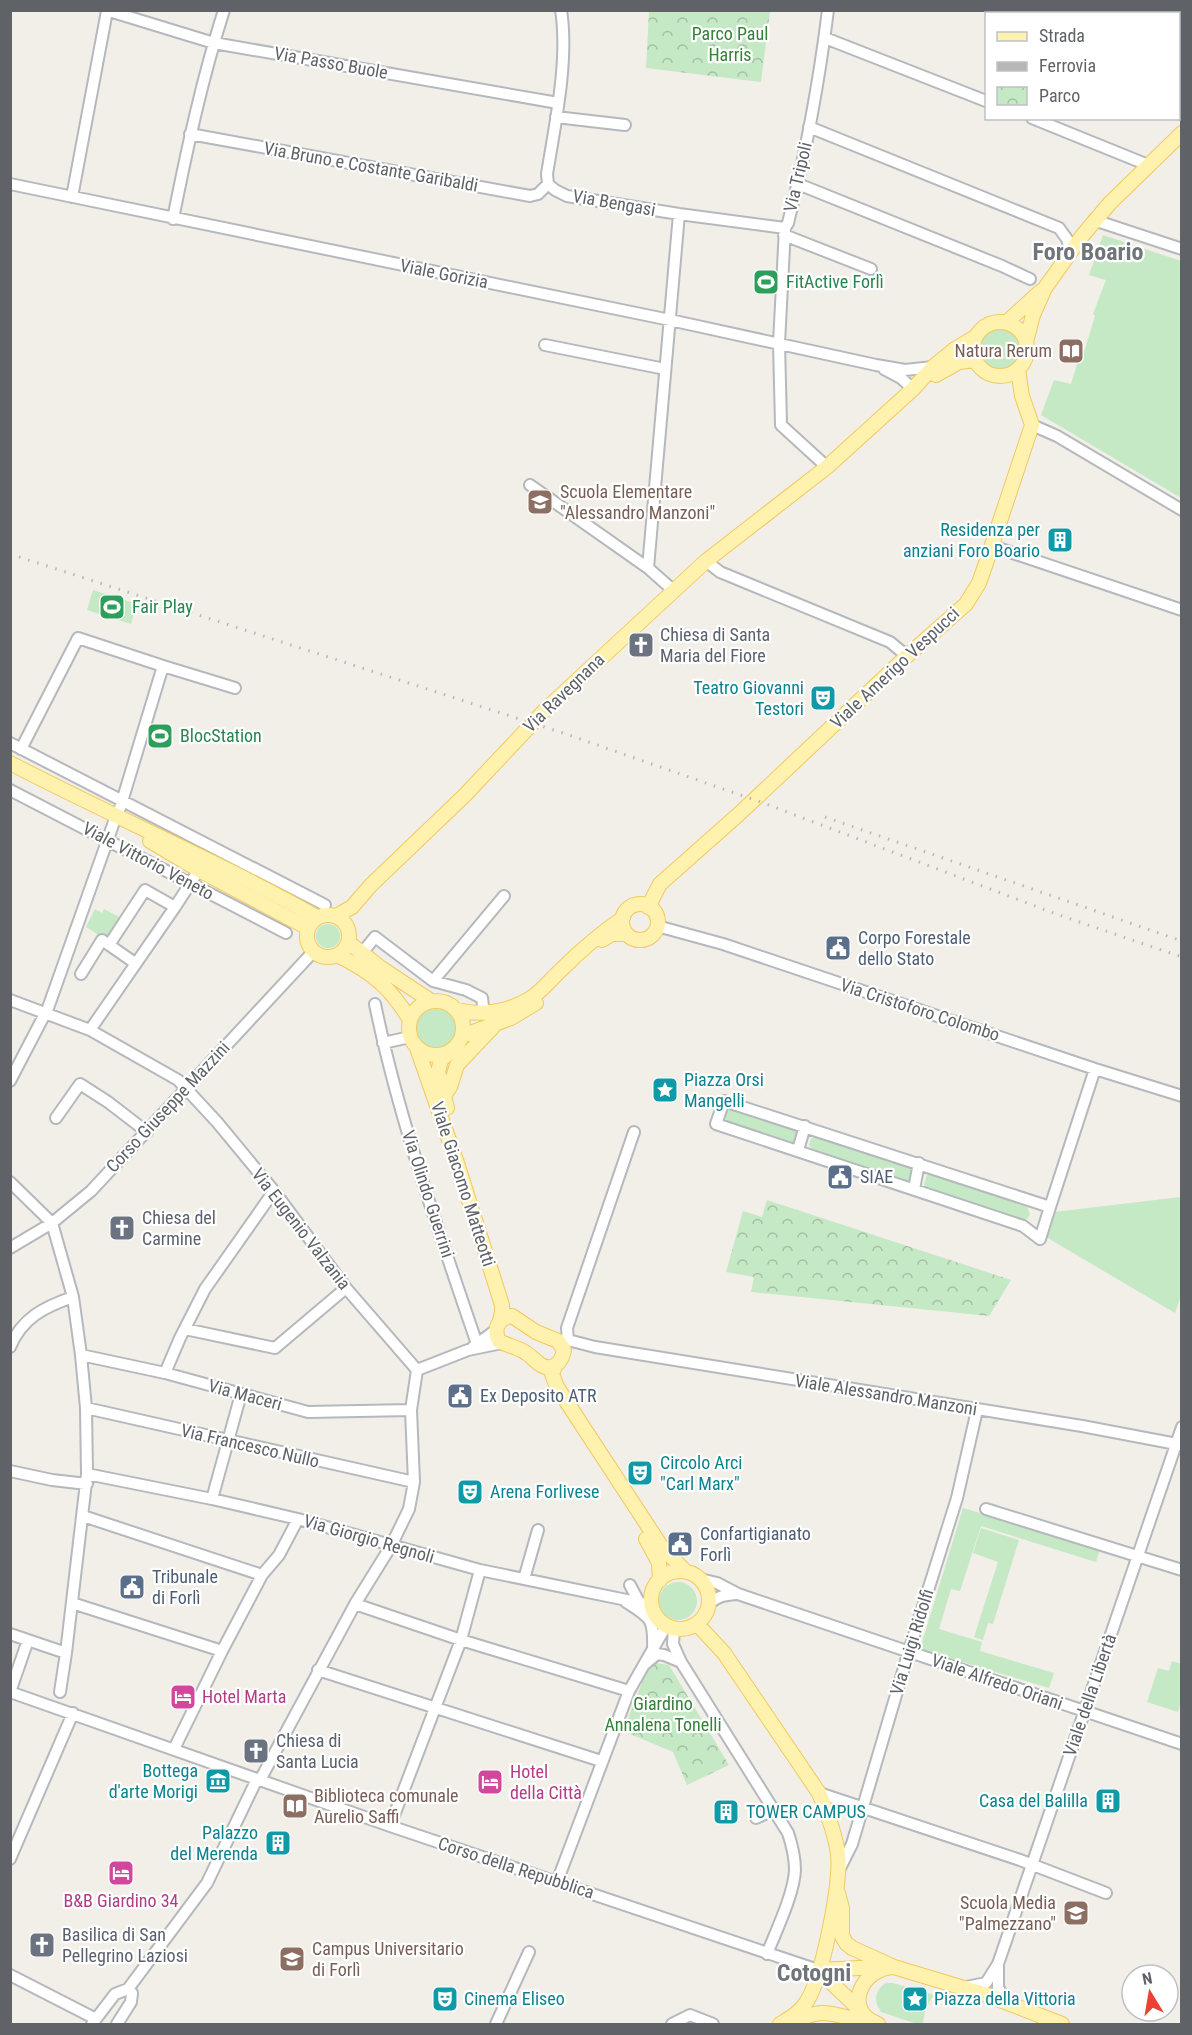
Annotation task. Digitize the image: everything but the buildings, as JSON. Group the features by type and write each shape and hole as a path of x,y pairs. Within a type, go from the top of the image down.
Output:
{"main road":[{"path":"1007,322 1045,288 1094,220 1182,133"},
{"path":"1026,342 1019,329 1000,321 988,324 975,337 972,353 983,371 996,376 1009,374 1018,369 1026,355 1026,342 1045,288"},
{"name":"Via Ravegnana","path":"336,916 352,907 371,885 465,795 545,710 706,561 827,467 913,389 933,367 955,349 975,337"},
{"name":"Via Ravegnana","path":"913,389 959,362 975,360"},
{"path":"1018,369 1022,396 1032,425"},
{"name":"Viale Amerigo Vespucci","path":"648,907 660,884 775,781 966,603 979,583 1032,425"},
{"name":"Viale Vittorio Veneto","path":"10,764 116,818 204,858 263,881 321,911"},
{"name":"Viale Vittorio Veneto","path":"204,858 308,928"},
{"path":"348,942 381,968 431,1001 444,1003 468,1014 484,1014 531,998 600,934 623,918 630,908 639,905 648,907 656,915 656,931 647,939 636,940 626,934 612,934 603,939 534,1005 511,1018 462,1036"},
{"path":"321,911 336,916 346,924 348,942 337,955 325,957 314,952 307,941 308,928 321,911"},
{"path":"623,918 622,924 626,934"},
{"path":"337,955 373,975 396,998 410,1020 413,1043 422,1052 435,1056 454,1049 462,1036 461,1019 455,1009"},
{"path":"410,1020 416,1010 431,1001"},
{"path":"443,1097 450,1087 457,1065 496,1023"},
{"name":"Viale Giacomo Matteotti","path":"413,1043 457,1163 502,1305 503,1323"},
{"name":"Viale Giacomo Matteotti","path":"454,1049 441,1060 438,1072 443,1097 492,1259 503,1323"},
{"path":"548,1366 563,1356 564,1344 536,1332 503,1323 497,1338 502,1343 548,1366 556,1387 661,1546 686,1572 700,1579 707,1590 710,1623 724,1653"},
{"path":"548,1366 551,1391 653,1550 659,1563 660,1580"},
{"path":"686,1572 673,1572 660,1580 645,1603 656,1617 670,1627 683,1629 697,1624 708,1607"},
{"path":"697,1624 724,1653 819,1792 838,1854 836,1888 824,1955 814,1989 799,2011 780,2025"},
{"path":"836,1888 842,1908 842,1936 852,1948 889,1967 1006,2002 1062,2025"},
{"path":"818,1970 889,1967"},
{"path":"868,2018 860,1991 869,1975 889,1967"},
{"path":"818,1970 868,2018"},
{"path":"791,2025 814,2013 831,2013 856,2020 868,2018"}],"street":[{"path":"173,219 190,134 224,10"},
{"name":"Via Bengasi","path":"561,10 564,25 563,47 558,103 547,174 548,184 555,190 567,196 785,232 871,269"},
{"name":"Via Tripoli","path":"827,467 781,425 779,343 785,232 810,126 828,10"},
{"path":"72,197 106,11"},
{"name":"Via Passo Buole","path":"106,11 214,43 558,103"},
{"path":"825,38 985,100"},
{"path":"556,117 625,125"},
{"path":"1037,120 1149,165"},
{"path":"810,126 1059,228 1067,239 1071,252"},
{"name":"Via Bruno e Costante Garibaldi","path":"190,134 530,196 538,194 548,184"},
{"name":"Viale Gorizia","path":"10,184 670,320 876,365 905,370 933,367"},
{"path":"798,184 1030,279"},
{"path":"648,568 679,214"},
{"path":"1094,220 1182,249"},
{"path":"545,345 665,369"},
{"name":"Viale Gorizia","path":"876,365 900,378 913,389"},
{"path":"1032,425 1057,436 1182,510"},
{"path":"530,486 648,568 674,591"},
{"path":"992,546 1182,610"},
{"path":"706,561 720,572 890,642 907,656"},
{"path":"21,749 78,638 234,688"},
{"path":"10,1081 48,1008 122,802 163,666"},
{"name":"Viale Vittorio Veneto","path":"10,743 122,802 204,858"},
{"name":"Viale Vittorio Veneto","path":"10,790 286,933"},
{"path":"90,1030 175,907 204,858"},
{"path":"109,945 145,890 175,907"},
{"path":"433,981 504,896"},
{"name":"Via Cristoforo Colombo","path":"657,926 723,944 1182,1096"},
{"path":"362,953 375,937 433,981 466,990 482,998 484,1014"},
{"path":"81,974 102,940 135,963"},
{"name":"Corso Giuseppe Mazzini","path":"10,1248 52,1223 91,1191 314,952"},
{"name":"Via Eugenio Valzania","path":"10,1000 90,1030 178,1080 218,1122 274,1191 346,1288 417,1370"},
{"name":"Via Olindo Guerrini","path":"375,1004 383,1043 418,1172 472,1347"},
{"path":"383,1043 413,1043"},
{"path":"1050,1207 724,1101 719,1116 717,1124 1023,1226 1040,1239 1095,1069"},
{"path":"57,1118 80,1084 147,1132"},
{"path":"798,1150 805,1126"},
{"path":"564,1344 567,1328 634,1132"},
{"path":"914,1189 919,1163"},
{"path":"10,1182 52,1223 73,1297 86,1408 87,1479 66,1653 58,1700"},
{"path":"165,1373 205,1289 274,1191"},
{"path":"184,1329 275,1348 346,1288"},
{"path":"10,1347 14,1330 53,1304 73,1297"},
{"path":"10,1976 94,2022 115,1994 128,1989 207,1883 258,1779 355,1604 391,1546 409,1509 414,1482 411,1410 417,1370 472,1347 503,1323"},
{"path":"472,1347 502,1343"},
{"name":"Viale Alessandro Manzoni","path":"564,1344 596,1347 1082,1426 1178,1445"},
{"name":"Via Maceri","path":"81,1355 165,1373 308,1412 411,1410"},
{"path":"212,1499 241,1394"},
{"name":"Via Francesco Nullo","path":"86,1408 414,1482"},
{"name":"Via Luigi Ridolfi","path":"838,1872 852,1844 957,1498 977,1410"},
{"name":"Viale della Libertà","path":"963,1988 981,1986 986,1983 998,1964 1137,1557 1178,1445 1182,1427"},
{"name":"Via Giorgio Regnoli","path":"10,1471 52,1480 87,1479 212,1499 298,1519 480,1570 645,1603"},
{"path":"986,1509 1182,1570"},
{"path":"83,1516 262,1575"},
{"path":"174,1749 262,1575 279,1555 298,1519"},
{"path":"524,1579 538,1530"},
{"path":"390,1826 460,1640 480,1570"},
{"name":"Viale Alfredo Oriani","path":"700,1579 717,1583 738,1594 1182,1744"},
{"path":"630,1585 645,1603"},
{"path":"708,1607 716,1598 738,1594"},
{"path":"621,1599 643,1612 651,1622 653,1650"},
{"path":"72,1603 222,1651"},
{"path":"355,1604 460,1640 629,1691"},
{"path":"557,1882 629,1691 653,1650 670,1627"},
{"path":"670,1627 673,1644 681,1662 788,1833 795,1871 768,1954"},
{"path":"10,1634 66,1653"},
{"path":"10,1692 28,1640"},
{"path":"645,1664 657,1654 681,1662"},
{"path":"318,1670 602,1761"},
{"name":"Corso della Repubblica","path":"10,1692 58,1700 73,1713 390,1826 818,1970"},
{"path":"12,1852 73,1713"},
{"path":"819,1792 1032,1864 1106,1893"},
{"path":"756,1818 774,1810"},
{"path":"496,2025 529,1952"},
{"name":"Viale della Libertà","path":"998,1964 998,1987 1006,2002"},
{"path":"117,2025 131,2002 132,1993 128,1989"},
{"path":"672,2025 690,2015 713,2025"}],"green space":[{"name":"Parco Paul Harris","path":"649,11 770,11 761,82 646,68"},
{"path":"1103,235 1181,261 1181,498 1041,415 1054,380 1071,384 1081,351 1084,352 1095,316 1093,314 1106,280 1089,275"},
{"path":"1000,328 1015,334 1021,349 1015,364 1000,370 985,364 979,349 985,334"},
{"name":"Fair Play","path":"93,590 137,604 131,624 87,610"},
{"path":"95,909 102,913 104,909 121,918 108,941 86,927"},
{"path":"328,924 337,927 340,936 337,945 328,948 319,945 316,936 319,927"},
{"path":"436,1009 450,1015 456,1029 450,1043 436,1049 422,1043 416,1029 422,1015"},
{"path":"726,1110 733,1110 796,1130 796,1141 791,1144 726,1121 724,1116"},
{"path":"817,1136 912,1168 913,1179 907,1182 814,1152 809,1145 811,1139"},
{"path":"933,1174 1027,1207 1030,1214 1022,1221 929,1189 924,1185 927,1175"},
{"path":"1181,1197 1181,1295 1175,1313 1046,1237 1054,1212"},
{"path":"767,1200 1011,1280 989,1316 751,1292 754,1277 726,1272 743,1211 762,1217"},
{"path":"963,1508 1100,1549 1096,1562 981,1526 960,1591 951,1589 939,1629 982,1642 980,1651 1054,1673 1049,1688 920,1649"},
{"path":"981,1528 1019,1540 993,1624 988,1623 983,1640 974,1637 998,1562 973,1553"},
{"path":"678,1582 692,1587 697,1601 692,1615 678,1620 664,1615 659,1601 664,1587"},
{"path":"1172,1661 1181,1664 1181,1701 1178,1712 1147,1702 1158,1668 1169,1671"},
{"name":"Giardino Annalena Tonelli","path":"655,1663 669,1665 729,1765 687,1785 673,1752 623,1731 647,1670"},
{"path":"886,1983 934,1995 926,2009 923,2024 881,2012 876,1996 879,1989"}],"railway":[{"path":"10,554 566,734 766,804 1056,914 1182,957"},
{"path":"825,817 1182,941"}],"place":[{"name":"FitActive Forlì","path":"766,282"},
{"name":"Natura Rerum","path":"1071,351"},
{"name":"Scuola Elementare \"Alessandro Manzoni\"","path":"540,502"},
{"name":"Residenza per anziani Foro Boario","path":"1060,540"},
{"name":"Fair Play","path":"112,607"},
{"name":"Chiesa di Santa Maria del Fiore","path":"641,645"},
{"name":"Teatro Giovanni Testori","path":"823,698"},
{"name":"BlocStation","path":"160,736"},
{"name":"Corpo Forestale dello Stato","path":"838,948"},
{"name":"Piazza Orsi Mangelli","path":"665,1090"},
{"name":"SIAE","path":"840,1177"},
{"name":"Chiesa del Carmine","path":"122,1228"},
{"name":"Ex Deposito ATR","path":"460,1396"},
{"name":"Circolo Arci \"Carl Marx\"","path":"640,1473"},
{"name":"Arena Forlivese","path":"470,1492"},
{"name":"Confartigianato Forlì","path":"680,1544"},
{"name":"Tribunale di Forlì","path":"132,1587"},
{"name":"Hotel Marta","path":"183,1697"},
{"name":"Chiesa di Santa Lucia","path":"256,1751"},
{"name":"Bottega d'arte Morigi","path":"218,1781"},
{"name":"Hotel della Città","path":"490,1782"},
{"name":"Casa del Balilla","path":"1108,1801"},
{"name":"Biblioteca comunale Aurelio Saffi","path":"295,1806"},
{"name":"TOWER CAMPUS","path":"726,1812"},
{"name":"Palazzo del Merenda","path":"278,1843"},
{"name":"B&B Giardino 34","path":"121,1873"},
{"name":"Scuola Media \"Palmezzano\"","path":"1076,1913"},
{"name":"Basilica di San Pellegrino Laziosi","path":"42,1945"},
{"name":"Campus Universitario di Forlì","path":"292,1959"},
{"name":"Cinema Eliseo","path":"445,1999"},
{"name":"Piazza della Vittoria","path":"915,1999"}],"district":[{"name":"Foro Boario","path":"1088,252"},
{"name":"Cotogni","path":"814,1973"}]}
